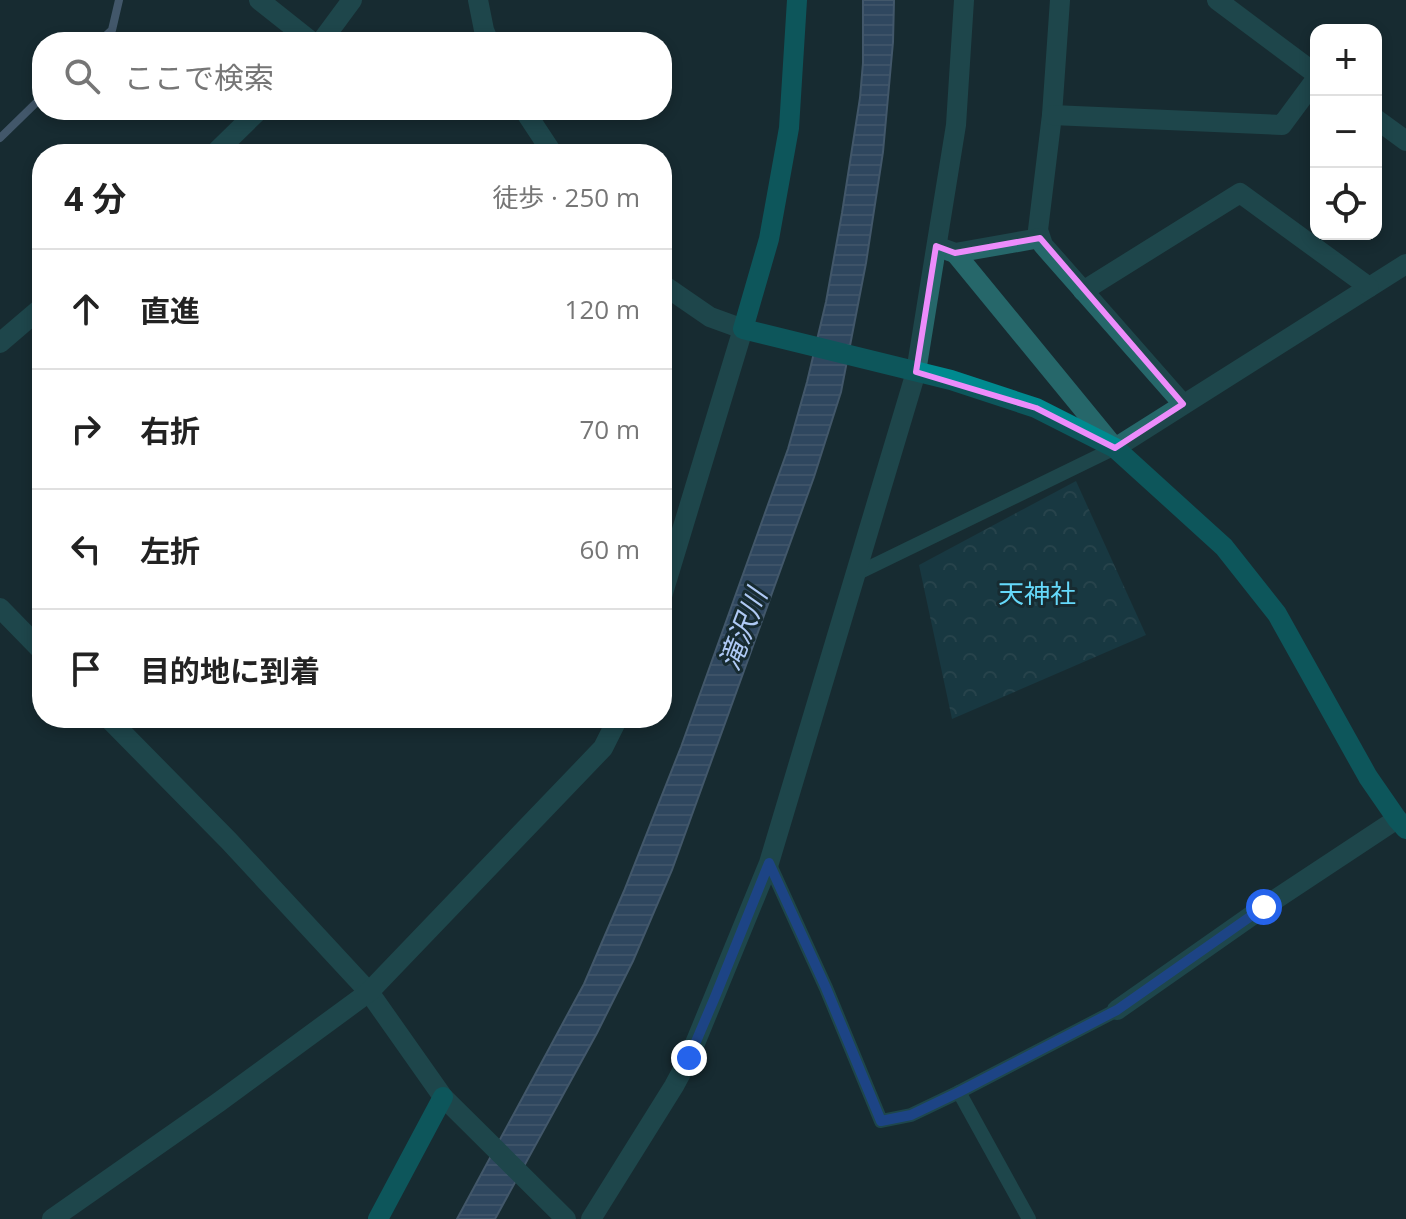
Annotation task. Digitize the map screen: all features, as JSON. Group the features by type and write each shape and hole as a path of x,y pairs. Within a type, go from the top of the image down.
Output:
{"street":[{"path":"259,0 299,32"},
{"path":"328,32 352,0"},
{"path":"478,0 485,32"},
{"path":"672,563 769,239 789,128 797,0"},
{"path":"591,1219 689,1058 769,863 856,574 907,370 946,250 964,0"},
{"path":"1060,0 1052,115 1038,230 1040,238 1183,404"},
{"path":"1217,0 1310,71"},
{"path":"1052,115 1282,125 1310,85"},
{"path":"224,144 249,120"},
{"path":"531,120 546,144"},
{"path":"1382,123 1406,141"},
{"path":"1083,291 1240,193 1369,287"},
{"path":"946,250 1040,238"},
{"path":"946,250 1115,448 1224,547 1277,614 1368,777 1402,824 1264,907 1117,1010"},
{"path":"1115,448 1406,264"},
{"path":"672,291 710,317 743,329 951,380 1036,408 1115,448"},
{"path":"0,343 32,316"},
{"path":"0,608 32,641"},
{"path":"118,728 229,841 369,992 443,1097 563,1216"},
{"path":"52,1219 369,992 603,748 613,728"},
{"path":"378,1219 443,1097"}],"lane":[{"path":"856,574 1115,448"},
{"path":"769,863 826,988 881,1121 911,1115 1117,1010"},
{"path":"959,1092 1029,1219"}],"highlighted area":[{"path":"1040,238 1183,404 1115,448 1036,408 916,372 936,246 955,253"}],"green space":[{"name":"天神社","path":"1076,481 1146,635 952,719 919,565"}],"water":[{"name":"滝沢川","path":"863,0 894,0 883,152 841,392 814,477 672,870 633,961 495,1219 457,1219 584,984 624,891 681,747 788,449 826,302 842,213 860,98"}],"waterway":[{"path":"110,32 119,0"},
{"path":"0,138 32,107"}],"route":[{"path":"689,1058 769,863 826,988 881,1121 911,1115 1117,1010 1264,907"}]}
